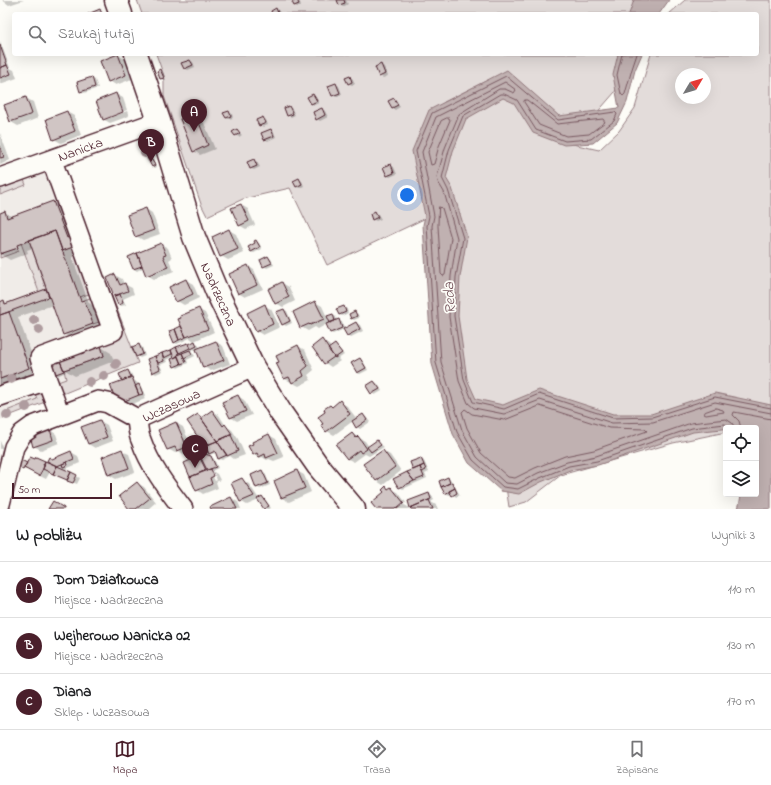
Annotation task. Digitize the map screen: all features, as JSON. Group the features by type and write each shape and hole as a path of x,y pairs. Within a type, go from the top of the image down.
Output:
{"main road":[{"path":"116,0 120,12"},
{"name":"Nadrzeczna","path":"137,56 159,121 194,236 217,292 253,367 285,419 318,466 354,509"}],"street":[{"name":"Nanicka","path":"0,178 159,121"},
{"path":"56,169 113,331 40,358 60,415"},
{"name":"Wczasowa","path":"183,509 148,458 140,439 137,419 253,367"},
{"path":"0,396 47,380"},
{"path":"0,504 14,447 22,434 33,426 98,401 108,403 137,419"}],"shaded area":[{"path":"137,0 641,0 638,12 141,12"},
{"path":"685,0 771,0 771,439 759,430 759,425 723,425 723,433 673,443 561,475 526,502 509,507 496,420 468,410 437,163 459,112 508,91 568,143 599,150 619,131 635,108 650,56 759,56 759,12 671,12"},
{"path":"157,56 624,56 615,92 588,123 567,126 486,81 444,102 425,127 428,217 327,265 290,188 243,199 207,216 201,204 164,96 164,76"},
{"path":"64,166 97,258 138,363 0,420 0,189"},
{"path":"24,180 26,185 0,195 0,189"},
{"path":"72,189 138,363 60,395 55,383 66,379 64,370 104,356 100,343 120,335 68,190"},
{"path":"29,240 46,289 39,292 21,243"},
{"path":"75,246 92,293 79,297 62,251"},
{"path":"17,248 19,251 0,258 0,254"},
{"path":"93,297 102,321 93,324 84,300"},
{"path":"14,374 15,379 26,375 28,380 0,390 0,379"},
{"path":"40,390 45,402 6,417 4,412 37,399 34,391"}],"water":[{"path":"634,0 669,0 660,12 630,12"},
{"name":"Reda","path":"618,56 641,56 635,70 627,102 617,123 593,143 564,145 533,133 514,103 503,98 466,119 453,151 446,178 452,188 467,237 460,277 458,316 467,379 476,399 503,405 539,390 613,414 651,414 715,393 771,405 771,509 738,509 741,497 759,497 759,425 723,425 723,429 693,432 598,465 570,470 541,482 519,494 501,491 469,463 453,434 432,364 423,225 425,216 412,151 429,110 507,70 559,116 619,108 613,75"}],"building":[{"path":"297,0 299,4 294,6 292,2"},
{"path":"337,0 344,0 345,3 339,5"},
{"path":"276,8 278,12 271,12"},
{"path":"100,9 101,12 93,12"},
{"path":"0,45 7,65 0,68"},
{"path":"113,56 119,56 126,75 108,82 100,61"},
{"path":"190,60 193,65 184,69 181,63"},
{"path":"381,64 385,74 379,77 375,67"},
{"path":"7,65 11,74 0,78 0,68"},
{"path":"160,69 164,78 160,79 157,71"},
{"path":"350,76 352,82 348,84 345,78"},
{"path":"92,77 95,87 80,92 77,82"},
{"path":"336,83 340,93 332,96 328,86"},
{"path":"116,93 123,112 103,120 96,101"},
{"path":"313,94 317,101 311,104 307,97"},
{"path":"26,97 32,114 10,122 4,105"},
{"path":"394,98 398,105 392,108 388,101"},
{"path":"289,106 293,114 287,116 284,108"},
{"path":"322,108 325,115 316,120 313,112"},
{"path":"67,111 75,131 53,140 46,119"},
{"path":"229,111 231,116 226,118 223,113"},
{"path":"195,113 208,145 193,152 180,119"},
{"path":"263,117 266,123 259,126 256,120"},
{"path":"237,129 240,133 235,136 232,132"},
{"path":"271,129 274,136 264,140 261,133"},
{"path":"0,146 4,157 0,158"},
{"path":"150,157 155,165 152,167 147,158"},
{"path":"254,159 257,166 250,169 247,162"},
{"path":"391,164 394,173 387,176 383,167"},
{"path":"299,178 302,184 296,187 293,181"},
{"path":"53,201 67,238 69,237 73,247 62,251 55,231 17,245 18,248 0,254 0,213 5,211 7,218"},
{"path":"241,204 249,221 239,226 231,208"},
{"path":"146,208 154,230 135,237 127,215"},
{"path":"375,211 378,217 372,220 370,214"},
{"path":"229,229 238,249 220,257 212,237"},
{"path":"55,231 81,301 84,300 93,324 63,335 29,240"},
{"path":"256,240 260,247 251,252 248,247 255,243 254,241"},
{"path":"161,243 166,255 163,256 168,267 146,276 137,253"},
{"path":"137,253 142,266 133,269 128,257"},
{"path":"268,256 272,263 263,267 260,260"},
{"path":"248,265 257,285 238,294 229,274"},
{"path":"115,274 120,285 125,283 128,291 114,296 107,278"},
{"path":"186,279 193,294 176,302 169,287"},
{"path":"282,282 289,297 275,304 268,289"},
{"path":"46,289 49,297 0,315 0,302 4,300 5,304"},
{"path":"120,294 123,303 118,305 114,296"},
{"path":"315,301 324,319 300,328 293,312"},
{"path":"265,304 273,324 256,332 247,313"},
{"path":"344,306 346,312 339,315 336,309"},
{"path":"199,308 208,329 186,337 178,319 181,318 180,316"},
{"path":"284,309 290,321 282,325 276,312"},
{"path":"355,311 357,316 351,319 349,314"},
{"path":"9,312 29,368 0,379 0,315"},
{"path":"333,314 335,321 330,323 327,316"},
{"path":"339,319 342,328 330,333 326,324"},
{"path":"356,322 360,329 347,336 343,329"},
{"path":"181,326 186,337 179,340 175,329"},
{"path":"175,329 179,340 174,343 169,331"},
{"path":"322,339 334,357 324,364 312,347"},
{"path":"195,341 197,346 191,349 189,344"},
{"path":"216,341 224,360 203,368 196,349"},
{"path":"188,343 190,348 179,353 176,347"},
{"path":"139,344 143,354 136,357 132,347"},
{"path":"335,344 342,353 335,358 328,349"},
{"path":"298,345 308,366 302,371 304,376 292,383 289,377 284,379 276,363 279,362 276,356"},
{"path":"101,346 104,356 64,370 60,361"},
{"path":"176,347 179,353 177,354 178,356 174,358 171,350"},
{"path":"171,350 172,354 164,358 162,353"},
{"path":"190,350 192,354 184,358 182,353"},
{"path":"162,353 164,361 158,363 155,356"},
{"path":"182,353 186,362 181,364 177,355"},
{"path":"155,356 160,369 152,373 147,359"},
{"path":"178,356 181,364 174,367 171,359"},
{"path":"360,358 366,368 357,373 351,363"},
{"path":"60,361 64,371 53,375 49,365"},
{"path":"128,370 131,377 122,381 119,374"},
{"path":"132,377 139,395 117,404 110,385"},
{"path":"374,381 380,389 371,394 366,386"},
{"path":"139,384 143,394 139,395 135,386"},
{"path":"238,395 246,411 230,418 222,402"},
{"path":"340,400 350,414 326,432 318,417 325,412 324,409 330,405 332,407"},
{"path":"212,410 223,426 225,424 232,434 217,441 201,418"},
{"path":"198,414 217,441 204,446 187,421"},
{"path":"363,414 367,420 356,428 352,421"},
{"path":"100,420 107,437 88,444 81,427"},
{"path":"176,422 187,447 177,451 175,447 167,450 158,430"},
{"path":"50,429 53,440 33,447 30,436"},
{"path":"352,433 356,438 358,436 367,449 361,453 359,450 347,459 336,445"},
{"path":"269,434 278,453 266,458 265,454 259,457 257,453 253,455 248,446 253,444 252,442"},
{"path":"231,435 238,451 227,456 217,441"},
{"path":"377,440 381,445 371,452 367,447"},
{"path":"217,441 227,455 218,459 215,451 209,454 205,446"},
{"path":"205,446 208,452 199,456 196,449"},
{"path":"122,449 129,468 108,475 102,457"},
{"path":"383,450 395,467 376,481 363,464"},
{"path":"71,451 74,459 57,466 47,461 49,457 52,459"},
{"path":"205,454 211,456 216,467 207,470 200,456"},
{"path":"199,456 206,470 190,477 184,463"},
{"path":"30,457 35,459 36,457 45,461 43,465 45,465 39,476 24,468"},
{"path":"421,458 424,465 413,470 410,462"},
{"path":"21,460 27,463 23,470 18,467"},
{"path":"45,461 57,466 53,474 43,469"},
{"path":"67,462 68,465 63,467 62,464"},
{"path":"424,465 426,470 422,472 420,467"},
{"path":"57,466 71,472 67,480 53,474"},
{"path":"420,467 424,477 414,481 407,472"},
{"path":"211,469 214,476 210,478 212,484 196,491 190,477"},
{"path":"262,470 268,483 256,488 251,475"},
{"path":"297,470 305,488 281,498 274,481"},
{"path":"71,472 77,475 73,483 67,481"},
{"path":"407,472 414,481 399,488 393,479"},
{"path":"448,477 450,483 441,487 439,481"},
{"path":"242,478 254,496 240,502 231,483"},
{"path":"137,482 150,498 136,509 129,509 119,496"},
{"path":"452,482 455,488 445,494 441,487"},
{"path":"386,486 388,489 391,487 404,503 397,509 376,509 371,503 384,492 382,490"},
{"path":"455,488 457,493 452,496 449,491"},
{"path":"429,493 431,499 410,508 408,501"},
{"path":"262,496 269,506 264,509 257,499"},
{"path":"231,497 237,509 211,509 210,507"},
{"path":"429,500 433,509 410,508"},
{"path":"53,501 64,508 64,509 48,509"}],"place":[{"name":"Dom Działkowca","path":"194,132"},
{"name":"Wejherowo Nanicka 02","path":"151,162"},
{"name":"Diana","path":"195,468"}]}
